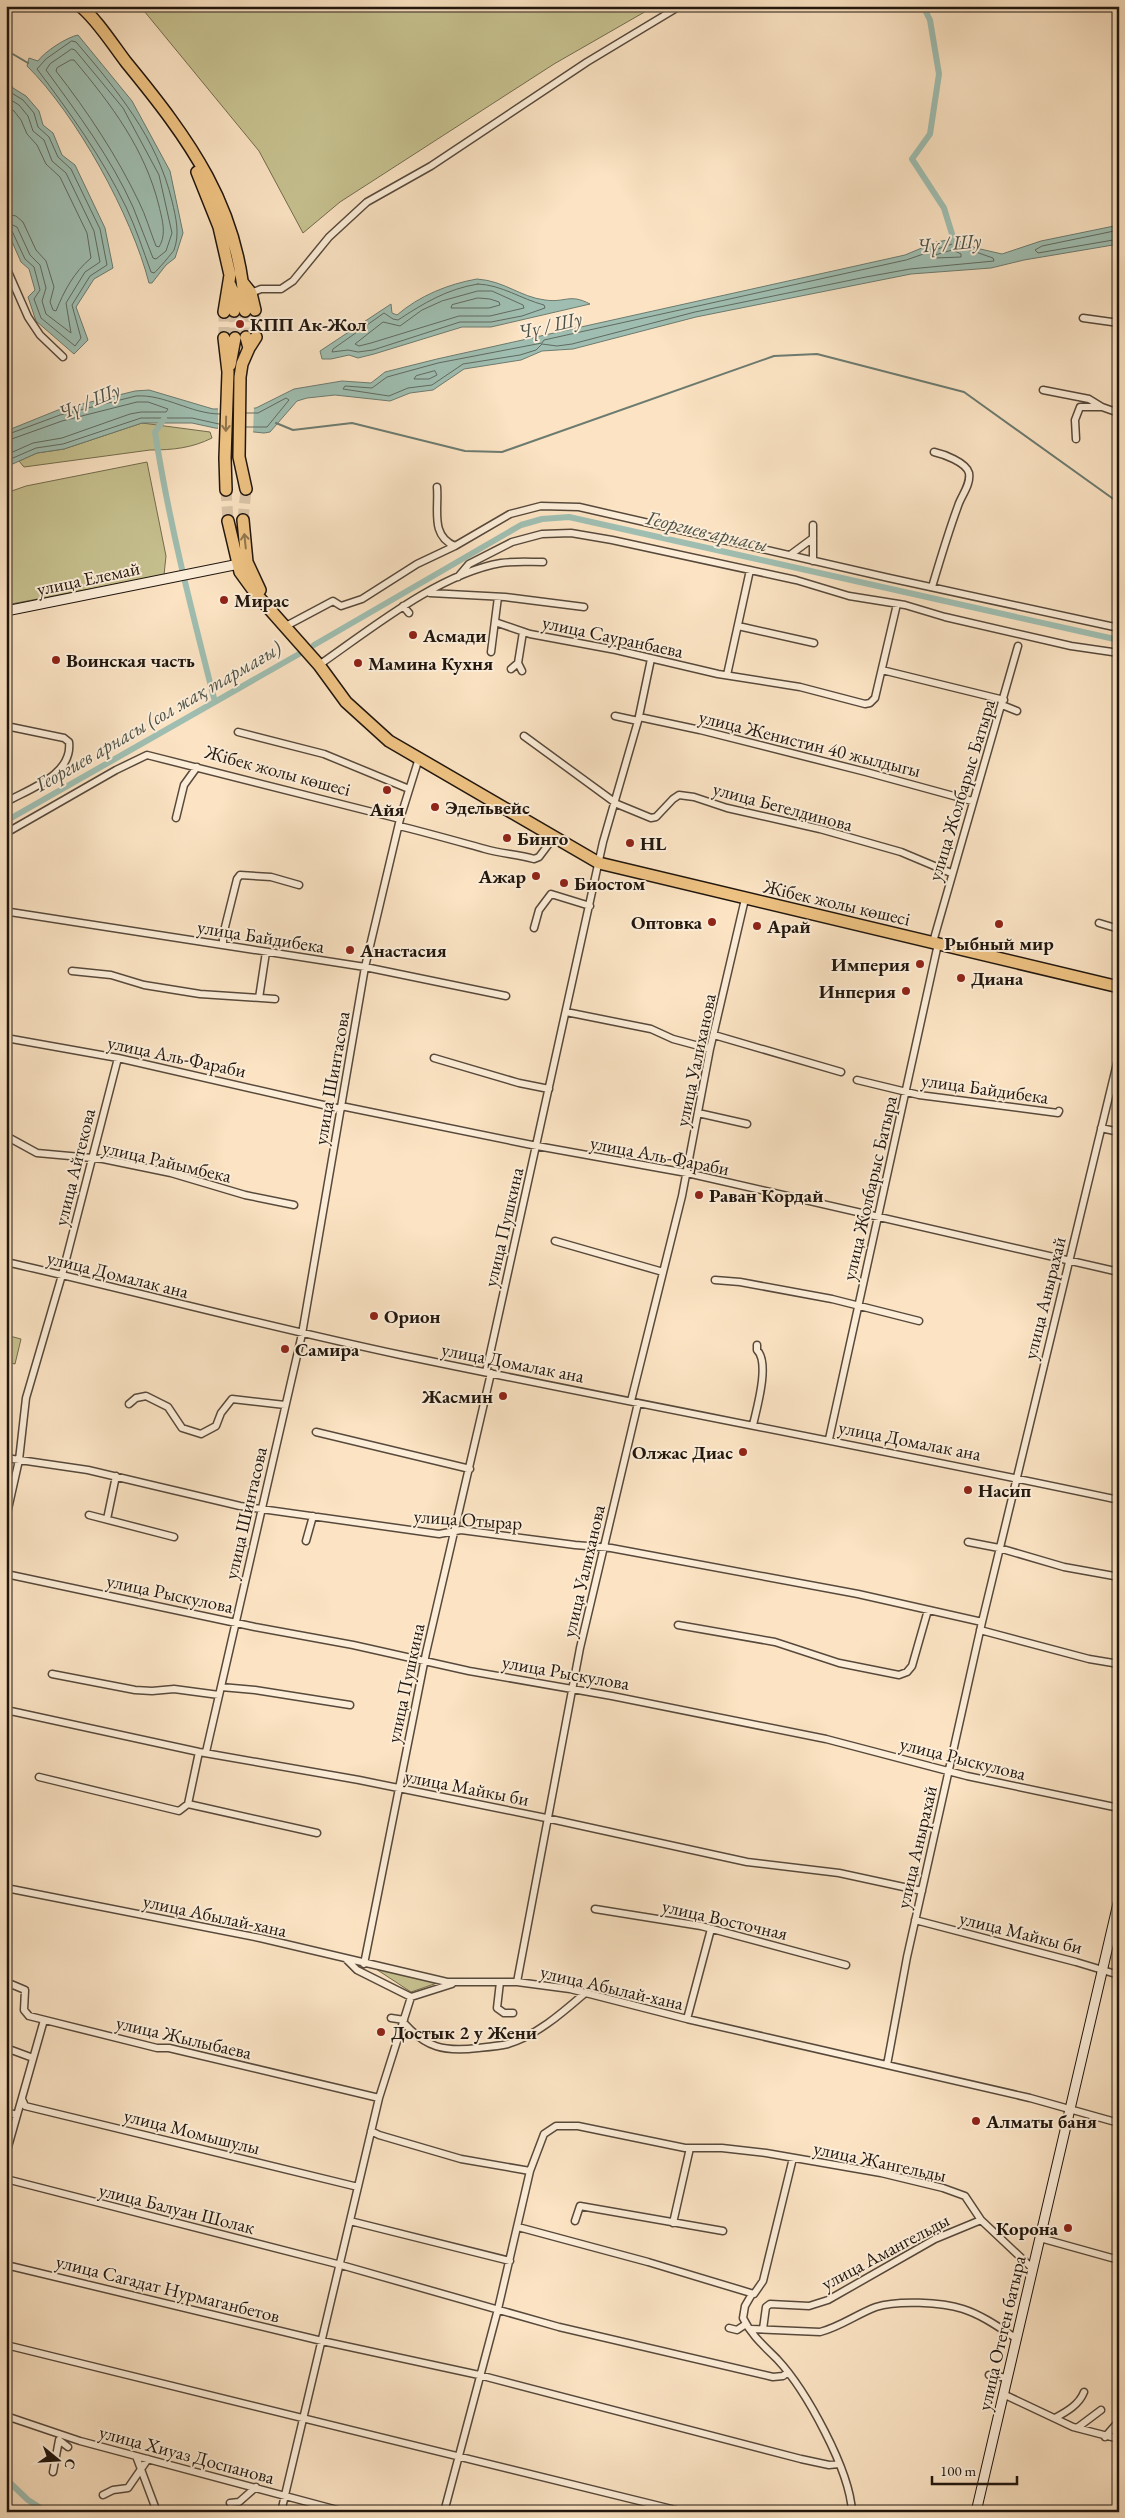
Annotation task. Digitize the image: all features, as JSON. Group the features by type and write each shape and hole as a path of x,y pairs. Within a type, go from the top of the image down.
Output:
{"highway":[{"path":"75,6 78,13 152,104 186,151 211,202 227,251 243,283 251,293 239,311"},
{"path":"80,6 167,113 192,147 219,200 230,282 226,292 239,311"},
{"path":"239,311 243,283"},
{"path":"226,490 226,390 228,372 243,342 239,457 246,489"},
{"path":"242,563 243,520"},
{"path":"228,521 242,563"},
{"name":"Жібек жолы көшесі","path":"242,563 267,605 319,665 346,702 389,741 599,863 745,900 1119,987"}],"main road":[{"name":"улица Елемай","path":"6,611 242,563"},
{"name":"улица Отеген батыра","path":"976,2512 1119,1899"}],"street":[{"path":"251,293 261,289 281,289 293,281 329,237 367,202 431,166 587,62 680,6"},
{"path":"6,267 28,317 40,335 63,357"},
{"path":"1083,318 1119,323"},
{"path":"1043,390 1089,399 1102,407 1119,413"},
{"path":"1076,439 1075,420 1080,407 1102,407"},
{"path":"932,587 958,505 968,483 969,474 967,469 961,464 944,454 934,452"},
{"path":"437,487 442,512 438,531 445,540 455,546"},
{"path":"286,626 333,601 341,606 362,599 417,564 455,546 510,514 541,506 562,505 579,506 1119,628"},
{"path":"813,524 813,560"},
{"path":"458,577 469,564 512,542 533,535 565,533 612,540 796,580 849,596 897,604 945,617 1083,648 1119,653"},
{"path":"790,555 813,538"},
{"path":"319,665 403,606 458,577 500,563 543,562"},
{"path":"727,675 750,570"},
{"name":"улица Сауранбаева","path":"428,593 498,597 584,607"},
{"path":"491,652 498,597"},
{"name":"улица Сауранбаева","path":"495,622 523,632 727,675 800,687 865,704 870,703 875,698 897,604"},
{"path":"403,606 409,613"},
{"path":"738,626 814,642"},
{"path":"522,671 518,663 523,632"},
{"name":"улица Жолбарыс Батыра","path":"829,1439 879,1218 951,873 1003,703 1018,646"},
{"name":"улица Пушкина","path":"364,1964 424,1660 470,1469 566,1012 599,863 614,801 638,719 651,659"},
{"path":"511,669 518,663"},
{"path":"882,670 1003,703 1018,711"},
{"name":"улица Женистин 40 жылдыгы","path":"615,716 638,719 784,751 972,802"},
{"path":"6,726 64,738 69,742 70,749 64,764 55,775 6,802"},
{"name":"Жібек жолы көшесі","path":"238,732 324,754 409,789"},
{"path":"524,736 614,801"},
{"name":"Жібек жолы көшесі","path":"6,833 147,755 399,823 485,849 509,852 534,860 539,857 554,837"},
{"name":"улица Шинтасова","path":"188,1804 221,1686 302,1334 365,967 399,823 419,758"},
{"path":"176,818 184,785 197,767"},
{"name":"улица Бегелдинова","path":"614,801 654,818 679,795 694,797 734,810 820,829 901,852 951,873"},
{"path":"223,945 224,928 237,879 240,875 271,877 298,884"},
{"path":"534,928 538,910 551,894 590,906"},
{"name":"улица Уалиханова","path":"517,1982 528,1917 533,1901 546,1818 572,1689 634,1402 687,1173 710,1049 745,900"},
{"name":"улица Байдибека","path":"10,912 365,967 506,996"},
{"path":"1099,923 1119,930"},
{"path":"259,998 266,952"},
{"path":"72,971 111,976 144,985 200,994 275,999"},
{"path":"566,1012 651,1029 672,1039 710,1049"},
{"path":"714,1035 841,1072"},
{"name":"улица Аль-Фараби","path":"6,1038 118,1058 341,1108 687,1173 1119,1272"},
{"name":"улица Анырахай","path":"887,2065 915,1920 980,1630 1119,1055"},
{"name":"улица Айтекова","path":"6,1518 19,1460 26,1398 62,1275 118,1058"},
{"path":"434,1058 519,1083 550,1089"},
{"name":"улица Байдибека","path":"857,1080 932,1097 987,1102 1058,1113 1059,1111"},
{"path":"698,1113 747,1124"},
{"path":"1101,1128 1119,1132"},
{"name":"улица Райымбека","path":"6,1136 37,1153 91,1158 171,1173 246,1196 294,1205"},
{"path":"555,1241 663,1272"},
{"name":"улица Домалак ана","path":"6,1262 302,1334 634,1402 829,1439 1119,1500"},
{"path":"715,1280 740,1282 858,1305 919,1321"},
{"path":"753,1425 763,1366 762,1355 757,1350 757,1345"},
{"path":"129,1404 136,1398 146,1396 168,1406 182,1428 201,1434 216,1426 221,1413 232,1399 285,1405"},
{"path":"316,1432 470,1469"},
{"name":"улица Отырар","path":"6,1458 116,1476 261,1509 439,1534 456,1530 603,1547 858,1594 982,1622"},
{"path":"107,1519 116,1476"},
{"path":"89,1515 174,1536"},
{"path":"306,1541 314,1516"},
{"path":"968,1542 999,1548 1064,1567 1114,1576"},
{"name":"улица Рыскулова","path":"6,1574 235,1623 328,1639 468,1671 572,1689 856,1746 949,1771 1119,1808"},
{"path":"678,1625 775,1642 839,1663 899,1676 907,1672 912,1666 928,1610"},
{"path":"980,1630 1089,1659 1119,1664"},
{"path":"52,1674 135,1690 174,1690 218,1695"},
{"path":"221,1686 350,1705"},
{"name":"улица Майкы би","path":"6,1710 203,1752 546,1818 747,1862 839,1874 922,1891"},
{"path":"39,1777 176,1811 182,1811 188,1804 317,1833"},
{"name":"улица Абылай-хана","path":"6,1888 260,1938 364,1964 455,1983 517,1982 545,1985 1030,2098 1119,2123"},
{"name":"улица Восточная","path":"595,1909 711,1929 846,1965"},
{"name":"улица Майкы би","path":"915,1920 1119,1975"},
{"path":"687,2019 711,1929"},
{"path":"347,1960 356,1970 411,1996 455,1983"},
{"name":"улица Жылыбаева","path":"6,1982 25,1990 26,2013 44,2020 157,2048 169,2048 379,2098"},
{"path":"500,1982 497,2008 504,2013 513,2013"},
{"path":"391,2018 404,2021 410,2030 430,2044 442,2049 465,2050 508,2044 534,2032 584,1994"},
{"path":"280,2512 304,2420 379,2098 411,1996"},
{"path":"6,2154 44,2020"},
{"path":"6,2048 33,2058"},
{"name":"улица Момышулы","path":"22,2099 25,2106 358,2187"},
{"path":"6,2112 17,2115"},
{"name":"улица Жангельды","path":"444,2512 498,2309 530,2171 547,2130 564,2124 690,2148 722,2148 793,2158 872,2172 944,2188 965,2196 981,2220 1032,2268"},
{"path":"371,2130 378,2135 461,2159 530,2171"},
{"path":"673,2223 690,2148"},
{"path":"793,2158 763,2281 750,2295 743,2312 748,2327 758,2341 787,2373 808,2402 839,2464 850,2491 852,2512"},
{"name":"улица Балуан Шолак","path":"6,2179 340,2265 638,2347 773,2378 787,2373"},
{"path":"575,2221 580,2206 724,2230"},
{"name":"улица Амангельды","path":"763,2329 764,2313 766,2306 770,2304 809,2306 828,2300 935,2238 981,2220"},
{"path":"350,2221 510,2261"},
{"path":"518,2228 750,2295"},
{"path":"1040,2238 1119,2260"},
{"name":"улица Сагадат Нурмаганбетов","path":"6,2265 322,2341 479,2375 801,2459 829,2465 839,2464"},
{"path":"729,2328 737,2330 748,2327 820,2332 831,2329 876,2307 900,2304 928,2304 962,2309 1016,2339"},
{"path":"6,2345 304,2420 684,2512"},
{"path":"989,2374 1007,2378"},
{"path":"1055,2418 1068,2411 1081,2399 1084,2392"},
{"path":"1004,2394 1077,2428 1105,2437 1119,2439"},
{"path":"1077,2428 1101,2410"},
{"name":"улица Хиуаз Доспанова","path":"6,2416 56,2436 256,2487 345,2512"},
{"path":"1105,2437 1119,2421"},
{"path":"56,2436 68,2447"},
{"path":"52,2472 56,2436"},
{"path":"136,2456 157,2512"},
{"path":"103,2495 113,2490 128,2488 148,2459"},
{"path":"230,2503 239,2502 256,2487"}],"shaded area":[{"path":"140,6 655,6 554,64 340,202 303,233 259,151"},
{"path":"142,423 210,432 212,438 182,448 167,450 150,450 24,467 19,461 37,453 64,449"},
{"path":"147,462 166,556 164,575 6,605 6,493 26,486"},
{"path":"6,1335 21,1339 15,1364 6,1362"},
{"path":"376,1969 440,1982 411,1992"}],"water":[{"path":"78,35 132,101 170,171 183,233 175,258 166,265 152,283 149,283 130,228 100,167 83,138 46,86 27,66 29,58 38,61 56,45"},
{"path":"6,77 13,88 26,96 39,111 43,125 53,133 62,155 75,165 105,228 113,268 94,279 76,307 88,340 74,354 36,321 28,297 35,290 29,269 21,262 6,228"},
{"name":"Чү / Шу","path":"1119,225 1119,244 1024,260 991,268 911,274 696,317 573,349 542,351 521,360 464,369 433,390 410,393 390,401 335,395 307,398 297,401 270,432 215,428 192,423 142,423 64,449 37,453 6,467 6,431 58,410 135,391 149,390 213,409 256,408 294,389 342,381 371,383 385,372 437,359 905,255 936,242 954,239 976,248 1002,254 1041,241"},
{"path":"477,279 487,280 528,296 545,300 577,299 590,304 491,327 462,327 358,358 349,355 322,359 320,351 391,304 392,313 397,315 415,302 434,292 455,284"}],"pier":[{"path":"218,406 254,406 253,435 218,431"}],"waterway":[{"name":"Чү / Шу","path":"923,6 930,20 939,74 930,134 912,159 944,208 956,247"},
{"path":"6,50 28,63"},
{"path":"276,423 293,430 352,423 465,451 502,452 774,356 817,354 964,392 1119,503"},
{"path":"164,419 155,432 167,500 215,702"},
{"name":"Георгиев арнасы","path":"314,645 521,525 542,519 569,517 1119,640"},
{"name":"Георгиев арнасы (сол жақ тармағы)","path":"6,821 299,654"},
{"path":"6,2479 28,2500 47,2512"}],"tunnel":[{"path":"255,310 256,337"},
{"path":"234,311 235,338"},
{"path":"245,311 246,337"},
{"path":"224,312 224,338"},
{"path":"243,520 246,489"},
{"path":"226,490 228,521"}],"place":[{"name":"КПП Ак-Жол","path":"240,324"},
{"name":"Мирас","path":"224,600"},
{"name":"Асмади","path":"413,635"},
{"name":"Воинская часть","path":"56,660"},
{"name":"Мамина Кухня","path":"358,663"},
{"name":"Айя","path":"387,790"},
{"name":"Эдельвейс","path":"435,807"},
{"name":"Бинго","path":"507,838"},
{"name":"HL","path":"630,843"},
{"name":"Ажар","path":"536,876"},
{"name":"Биостом","path":"564,883"},
{"name":"Оптовка","path":"712,922"},
{"name":"Рыбный мир","path":"999,924"},
{"name":"Арай","path":"757,926"},
{"name":"Анастасия","path":"350,950"},
{"name":"Империя","path":"920,964"},
{"name":"Диана","path":"961,978"},
{"name":"Инперия","path":"906,991"},
{"name":"Раван Кордай","path":"699,1195"},
{"name":"Орион","path":"374,1316"},
{"name":"Самира","path":"285,1349"},
{"name":"Жасмин","path":"503,1396"},
{"name":"Олжас Диас","path":"743,1452"},
{"name":"Насип","path":"968,1490"},
{"name":"Достык 2 у Жени","path":"381,2032"},
{"name":"Алматы баня","path":"976,2121"},
{"name":"Корона","path":"1068,2228"}]}
